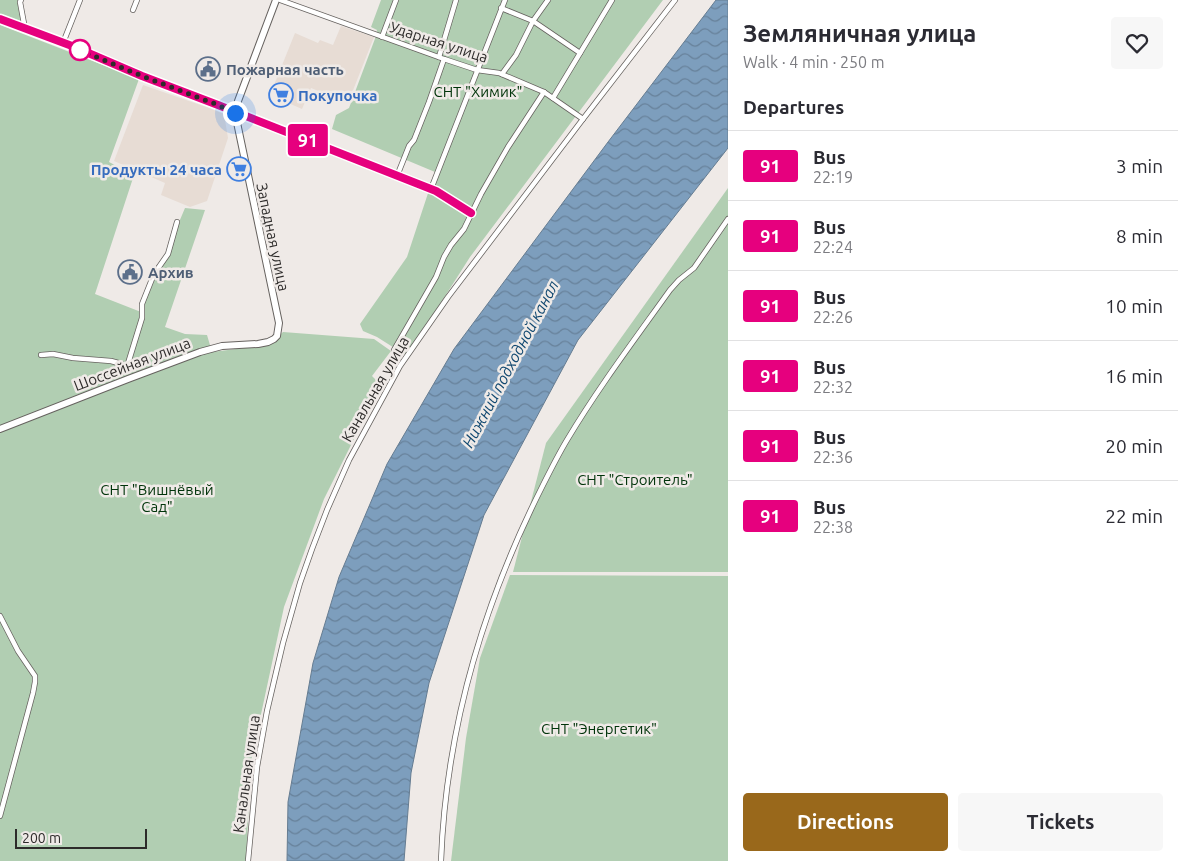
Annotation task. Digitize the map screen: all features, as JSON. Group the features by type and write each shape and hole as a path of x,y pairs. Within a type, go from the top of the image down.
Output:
{"street":[{"path":"21,0 25,29"},
{"path":"63,44 80,0"},
{"path":"132,10 137,0"},
{"path":"235,113 276,0"},
{"name":"Ударная улица","path":"280,0 444,59 478,70 502,74 544,92 583,119"},
{"path":"382,36 396,0"},
{"path":"439,57 456,0"},
{"path":"431,189 505,0"},
{"path":"502,74 516,55 533,21 548,0"},
{"path":"553,98 612,0"},
{"name":"Канальная улица","path":"248,861 257,767 267,711 283,642 303,571 345,469 400,366 448,297 675,0"},
{"path":"501,8 533,21 580,53"},
{"path":"0,19 431,189 471,213"},
{"path":"397,176 430,102 444,59"},
{"path":"394,350 436,277 444,257 464,229 508,147 544,92"},
{"name":"Западная улица","path":"235,113 279,322 276,336"},
{"path":"441,861 449,774 468,680 486,617 520,532 566,441 599,389 670,290 678,280 694,268 728,219"},
{"path":"126,370 142,318 142,304 154,274 168,254 177,222"},
{"name":"Шоссейная улица","path":"0,429 128,378 200,352 222,346 264,343 274,339 276,336"},
{"path":"41,355 52,354 111,361 122,364 128,378"},
{"path":"0,616 18,651 36,679 0,816"}],"shaded area":[{"path":"341,26 374,37 348,103 311,88 302,109 270,95 295,33 318,43 320,40 333,45"},
{"path":"143,85 224,114 228,138 207,201 190,207 161,195 165,183 114,161"}],"green space":[{"path":"0,0 19,0 23,22 0,14"},
{"name":"СНТ \"Химик\"","path":"381,0 663,0 470,257 407,356 377,337 363,331 360,324 407,257 435,172 332,129 336,115 349,108 376,36 377,30 371,27"},
{"name":"СНТ \"Вишнёвый Сад\"","path":"0,25 139,79 109,162 134,175 95,294 141,312 185,208 205,210 165,327 185,334 207,335 212,352 261,346 271,343 283,332 374,339 391,351 372,376 381,385 324,499 284,607 251,761 246,861 0,861"},
{"name":"СНТ \"Строитель\"","path":"728,188 728,572 513,572 546,443"},
{"name":"СНТ \"Энергетик\"","path":"510,575 728,576 728,861 451,861 466,738 480,658"}],"water":[{"name":"Нижний подходной канал","path":"716,0 728,0 728,148 578,340 484,515 429,683 411,773 404,861 287,861 288,802 313,663 339,577 387,464 454,349"}],"bus line":[{"name":"91","path":"0,19 436,191 471,213"}],"place":[{"name":"Пожарная часть","path":"208,69"},
{"name":"Покупочка","path":"281,95"},
{"name":"Продукты 24 часа","path":"239,169"},
{"name":"Архив","path":"130,272"}],"route":[{"path":"80,50 235,113"}]}
